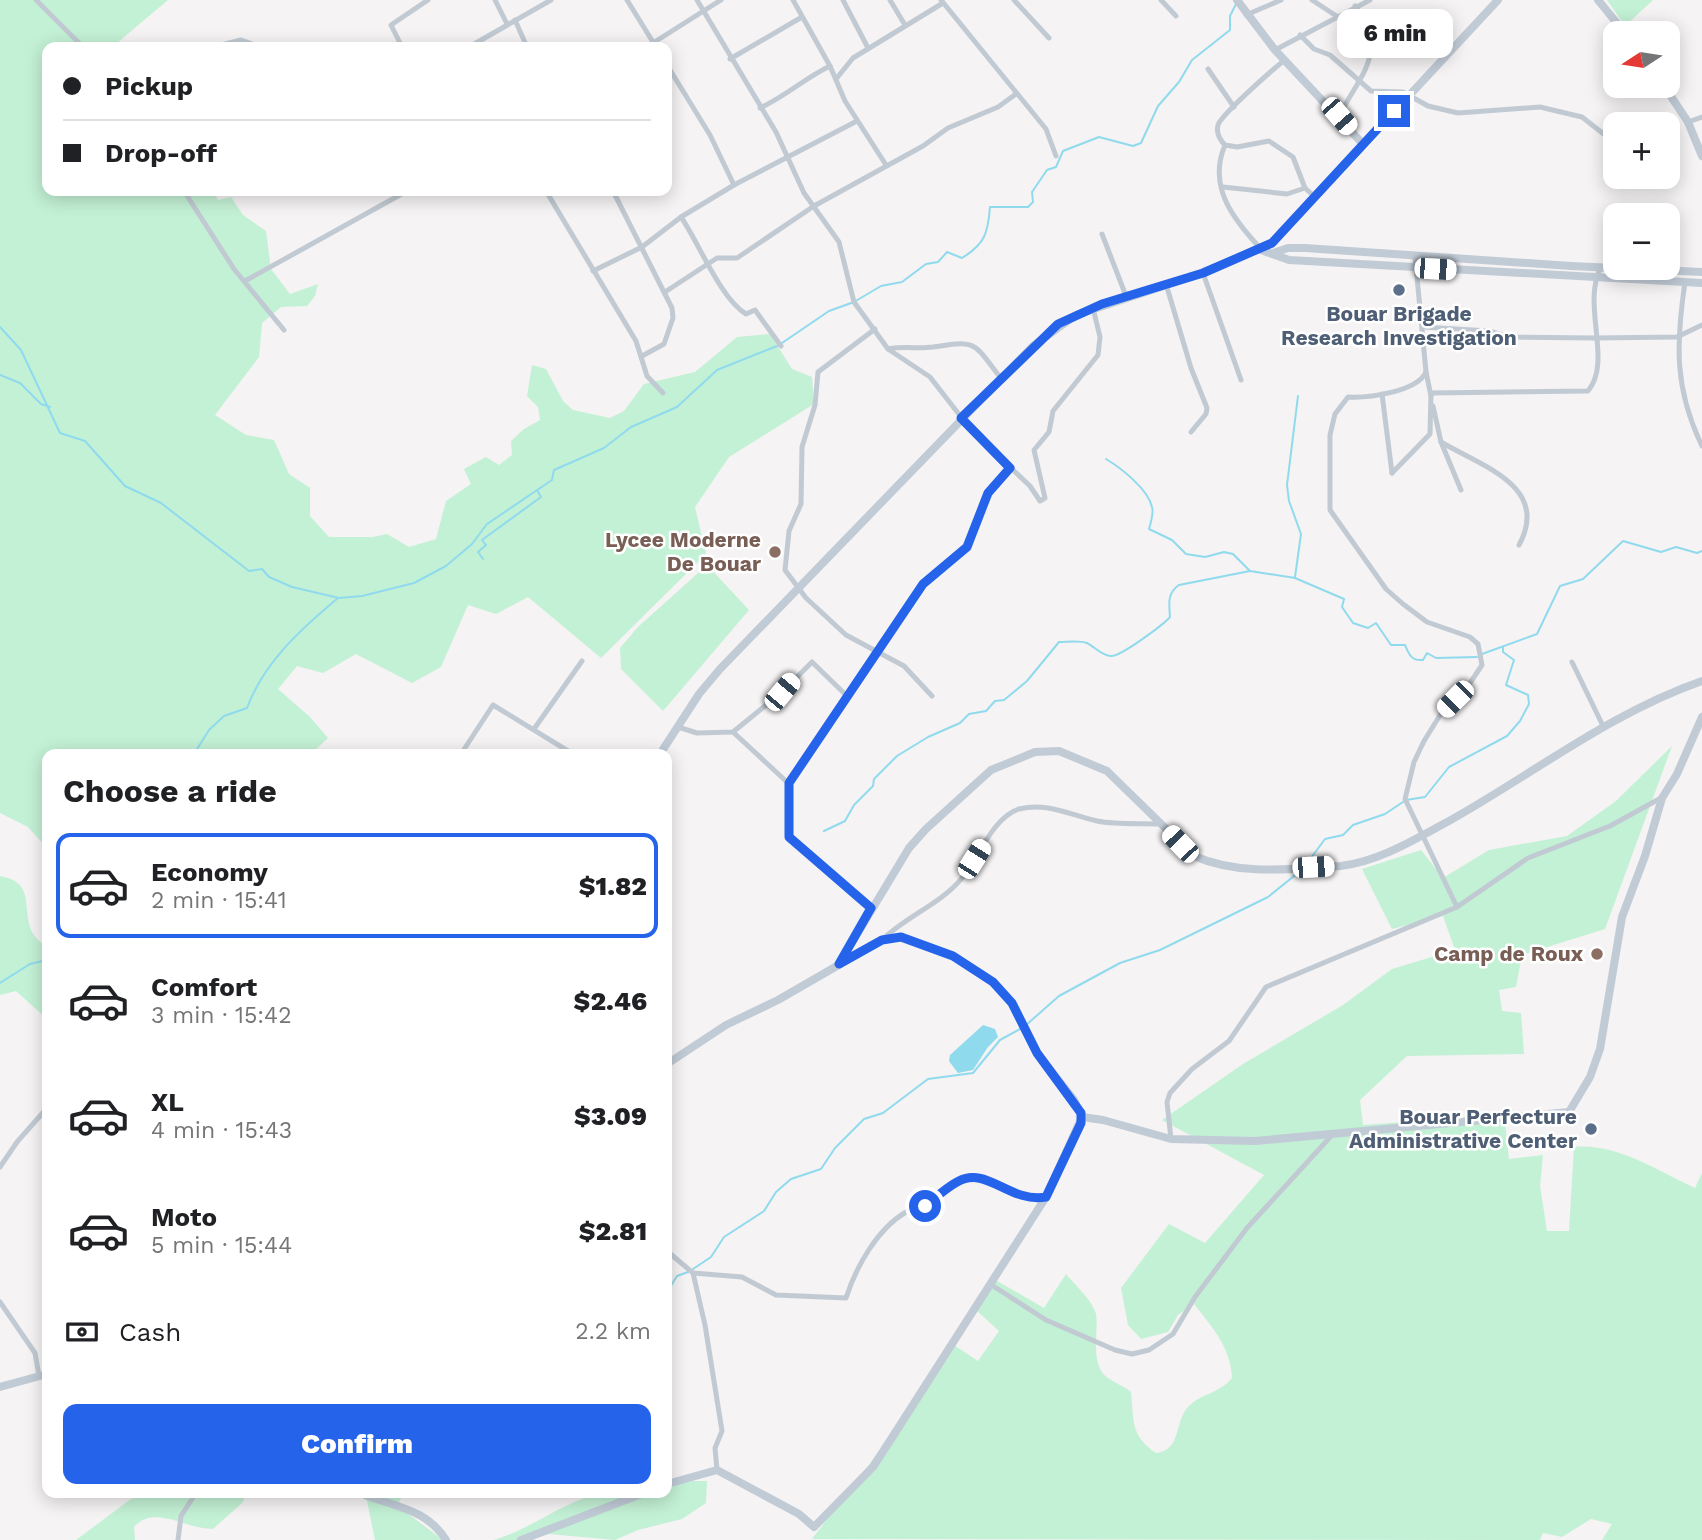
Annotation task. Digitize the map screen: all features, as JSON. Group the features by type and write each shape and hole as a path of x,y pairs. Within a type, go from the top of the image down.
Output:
{"street":[{"path":"36,0 78,42"},
{"path":"400,42 391,25 428,0"},
{"path":"495,0 507,24"},
{"path":"477,42 551,0"},
{"path":"627,0 652,42"},
{"path":"697,0 776,132 785,157 839,242 854,302 888,349 930,377 961,418 1030,486 1037,500 1045,498 1034,450 1049,432 1052,411 1098,355 1100,337 1093,307"},
{"path":"658,42 721,0"},
{"path":"793,0 857,121 886,165"},
{"path":"843,0 867,48"},
{"path":"890,0 905,25"},
{"path":"1014,0 1049,38"},
{"path":"1161,0 1175,16"},
{"path":"1246,15 1281,0"},
{"path":"1312,0 1338,17"},
{"path":"1275,50 1370,0"},
{"path":"663,749 720,669 1000,377 1058,324 1093,307 1203,273 1261,250 1316,198 1362,143 1410,96 1498,0"},
{"path":"1598,0 1615,21"},
{"path":"836,79 853,58 942,2 1046,129 1056,156"},
{"path":"1239,2 1246,15 1275,50 1362,143"},
{"path":"1339,116 1371,53 1369,27 1355,6"},
{"path":"730,58 803,17"},
{"path":"516,20 525,42"},
{"path":"1300,35 1314,49 1331,55 1371,90 1385,89 1410,96 1445,112 1477,114 1540,107 1582,117 1603,134"},
{"path":"1285,60 1218,124 1218,134 1225,145 1237,147 1269,141 1293,158 1305,188 1316,198"},
{"path":"761,108 830,66"},
{"path":"1208,69 1234,107"},
{"path":"672,73 710,135 734,185"},
{"path":"666,292 717,258 737,258 814,206 948,128 998,107 1016,94"},
{"path":"1672,98 1688,122 1702,156"},
{"path":"1688,122 1702,117"},
{"path":"593,271 642,247 681,217 734,185 857,121"},
{"path":"1225,145 1218,166 1234,220 1261,250 1289,260 1603,277"},
{"path":"1223,187 1287,194 1305,188"},
{"path":"187,196 245,281 284,330"},
{"path":"245,281 398,196"},
{"path":"549,196 642,356 647,376 663,393"},
{"path":"616,196 666,292 673,318 664,344 642,356"},
{"path":"681,217 701,247 706,264 736,308 746,314 755,310 781,346"},
{"path":"1102,234 1126,296"},
{"path":"1272,253 1288,248 1601,267 1596,277 1592,303 1598,359 1593,385 1588,390 1431,393"},
{"path":"1357,253 1357,264"},
{"path":"1415,256 1426,372 1441,442 1461,490"},
{"path":"1680,271 1702,272"},
{"path":"1203,273 1241,380"},
{"path":"1653,280 1702,283"},
{"path":"1685,282 1676,358 1683,398 1702,446"},
{"path":"1166,284 1191,368 1207,408 1206,414 1191,432"},
{"path":"1423,327 1489,331 1510,337 1595,338 1677,337 1702,325"},
{"path":"876,329 818,372 815,405 802,447 804,475 801,504 789,531 785,570 798,589 846,635 861,645 879,650 904,666 932,696"},
{"path":"888,349 909,345 930,347 958,341 973,344 1000,377"},
{"path":"1426,372 1416,384 1365,398 1348,397 1335,414 1330,446 1330,509 1386,589 1427,622 1471,637 1478,644 1482,665 1468,686 1442,712 1414,762 1405,799 1457,907"},
{"path":"1382,394 1392,473 1430,434 1431,393"},
{"path":"1441,442 1511,480 1520,491 1528,523 1519,545"},
{"path":"871,908 789,837 789,783 923,584 967,547 988,493 1010,468"},
{"path":"534,729 582,661"},
{"path":"678,727 697,733 733,732 782,692 813,662 848,697"},
{"path":"1572,662 1604,728"},
{"path":"839,964 909,848 935,820 991,770 1035,752 1059,751 1107,771 1194,856 1226,868 1242,870 1356,864 1424,834 1649,702 1702,681"},
{"path":"464,749 493,705 564,749"},
{"path":"1082,1117 1103,1119 1171,1139 1255,1141 1569,1112 1574,1108 1600,1049 1622,918 1646,856 1662,798 1677,774 1702,717"},
{"path":"733,732 789,783"},
{"path":"1171,1139 1167,1102 1170,1093 1192,1069 1229,1041 1266,987 1457,907 1528,858 1610,826 1662,798"},
{"path":"672,1061 717,1030 778,1000 882,940 898,924 953,886 985,840 1017,809 1045,806 1098,821 1161,824"},
{"path":"672,1483 716,1470 799,1514 814,1527 873,1467 1046,1197 1082,1117 1074,1100 1037,1053 1012,1003 993,982 953,956 928,944 901,937 882,940"},
{"path":"0,1167 17,1142 42,1114"},
{"path":"990,1284 1046,1320 1115,1350 1132,1354 1149,1350 1173,1334 1195,1297 1226,1260 1247,1228 1333,1134"},
{"path":"692,1273 742,1277 776,1295 846,1298 858,1265 888,1227 907,1211 925,1206 956,1182 971,1176 988,1180 1021,1198 1046,1197"},
{"path":"672,1255 692,1273 705,1325 722,1431 715,1448 716,1470"},
{"path":"0,1302 35,1353 42,1372"},
{"path":"0,1387 42,1375"},
{"path":"178,1540 181,1516 194,1498"},
{"path":"376,1498 422,1514 438,1527 446,1540"},
{"path":"521,1540 631,1498"}],"green space":[{"path":"0,0 168,0 118,42 42,42 42,196 216,196 218,200 231,197 243,215 266,231 271,269 290,294 318,284 315,296 307,306 281,307 262,323 259,357 215,415 246,435 274,440 289,474 310,488 310,516 329,537 373,537 387,534 409,547 436,539 446,501 471,484 464,469 486,457 499,465 512,455 511,441 540,420 538,407 527,396 532,365 546,369 563,401 573,410 610,418 624,411 644,384 695,372 737,337 770,334 792,369 812,377 814,404 729,457 695,507 706,554 601,658 528,597 496,614 468,605 441,667 412,683 356,654 323,673 297,666 278,689 310,717 328,738 316,749 42,749 42,842 28,827 0,813"},
{"path":"1607,0 1653,0 1630,21 1622,21"},
{"path":"707,565 749,610 663,711 621,669 620,648 638,627"},
{"path":"1672,746 1605,929 1522,955 1516,987 1499,990 1502,1011 1521,1013 1524,1054 1407,1056 1360,1100 1363,1125 1504,1115 1509,1159 1543,1155 1540,1186 1547,1231 1569,1231 1574,1147 1606,1149 1622,1154 1695,1188 1702,1173 1702,1540 1602,1540 1612,1524 1591,1519 1562,1537 1543,1533 1540,1540 812,1539 884,1445 951,1343 978,1361 999,1331 975,1309 992,1278 1044,1308 1066,1274 1087,1298 1096,1314 1096,1348 1102,1373 1131,1392 1133,1419 1142,1440 1156,1453 1165,1451 1174,1440 1185,1411 1232,1378 1231,1367 1219,1338 1194,1304 1178,1315 1168,1332 1141,1339 1128,1325 1121,1288 1169,1224 1205,1243 1264,1175 1162,1120 1243,1064 1343,1005 1392,969 1455,950 1443,916 1392,929 1362,869 1421,850 1443,878 1489,850 1567,836 1616,801"},
{"path":"0,876 11,879 23,890 32,932 42,943 42,1014 16,991 0,995"},
{"path":"672,1481 707,1481 706,1503 682,1519 638,1530 615,1540 549,1534 530,1540 494,1540 585,1498 672,1498"},
{"path":"132,1498 244,1498 213,1529 170,1519 151,1518 142,1520 134,1527 135,1540 76,1540"},
{"path":"363,1498 401,1498 399,1501 403,1510 443,1540 375,1540 367,1501"}],"water":[{"path":"983,1025 995,1029 998,1037 973,1070 958,1073 949,1061 950,1055"}],"waterway":[{"path":"782,343 829,311 854,302 881,286 902,282 926,264 938,262 947,252 962,258 970,253 984,237 990,207 1028,207 1033,202 1032,192 1047,170 1056,167 1063,151 1099,137 1133,146 1141,143 1158,106 1179,82 1192,60 1230,30 1230,16 1236,4"},
{"path":"0,327 21,350 60,433 85,441 125,486 161,503 249,571 262,569 269,577 292,587 339,598 362,596 414,583 446,566 472,544 487,524 552,480 554,470 604,448 631,427 677,407 717,370 777,346"},
{"path":"0,375 20,383 41,404 50,407"},
{"path":"1295,577 1301,534 1289,501 1287,485 1298,396"},
{"path":"1106,459 1126,473 1145,493 1153,509 1149,529 1172,540 1186,554 1205,557 1224,552 1233,554 1250,571"},
{"path":"483,559 478,552 486,545 482,540 541,497 537,490"},
{"path":"1482,654 1537,634 1560,586 1583,579 1623,541 1661,552 1676,547 1697,553 1702,551"},
{"path":"824,831 845,821 854,805 873,786 874,779 897,756 928,737 960,723 969,714 986,711 995,701 1004,700 1027,681 1059,642 1084,642 1111,656 1141,640 1170,617 1171,595 1179,585 1250,571 1295,578 1344,599 1342,607 1353,623 1368,628 1376,623 1391,645 1405,645 1413,658 1423,660 1427,653 1436,658 1477,657"},
{"path":"197,749 209,730 224,716 247,708 263,676 285,647 338,598"},
{"path":"1305,866 1325,839 1343,835 1353,825 1385,814 1406,800 1425,797 1449,767 1507,736 1520,721 1529,704 1528,695 1506,685 1514,660 1503,652 1503,647"},
{"path":"1025,1026 1059,996 1120,963 1160,950 1268,897 1299,872"},
{"path":"0,983 30,964 42,961"},
{"path":"693,1269 711,1257 724,1237 764,1211 776,1192 791,1179 821,1169 835,1148 864,1119 883,1113 928,1079 973,1073 1000,1040 1020,1029"},
{"path":"672,1284 677,1276 688,1272"}],"place":[{"name":"Bouar Brigade Research Investigation","path":"1399,290"},
{"name":"Lycee Moderne De Bouar","path":"775,552"},
{"name":"Camp de Roux","path":"1597,954"},
{"name":"Bouar Perfecture Administrative Center","path":"1591,1129"}],"route":[{"path":"925,1206 956,1182 971,1176 988,1180 1021,1198 1046,1197 1081,1123 1081,1113 1074,1100 1046,1068 1012,1003 993,982 953,956 928,944 901,937 882,940 839,964 871,908 789,837 789,783 923,584 972,540 988,493 1010,468 961,418 1000,377 1058,324 1102,304 1203,273 1272,243 1394,111"}]}
